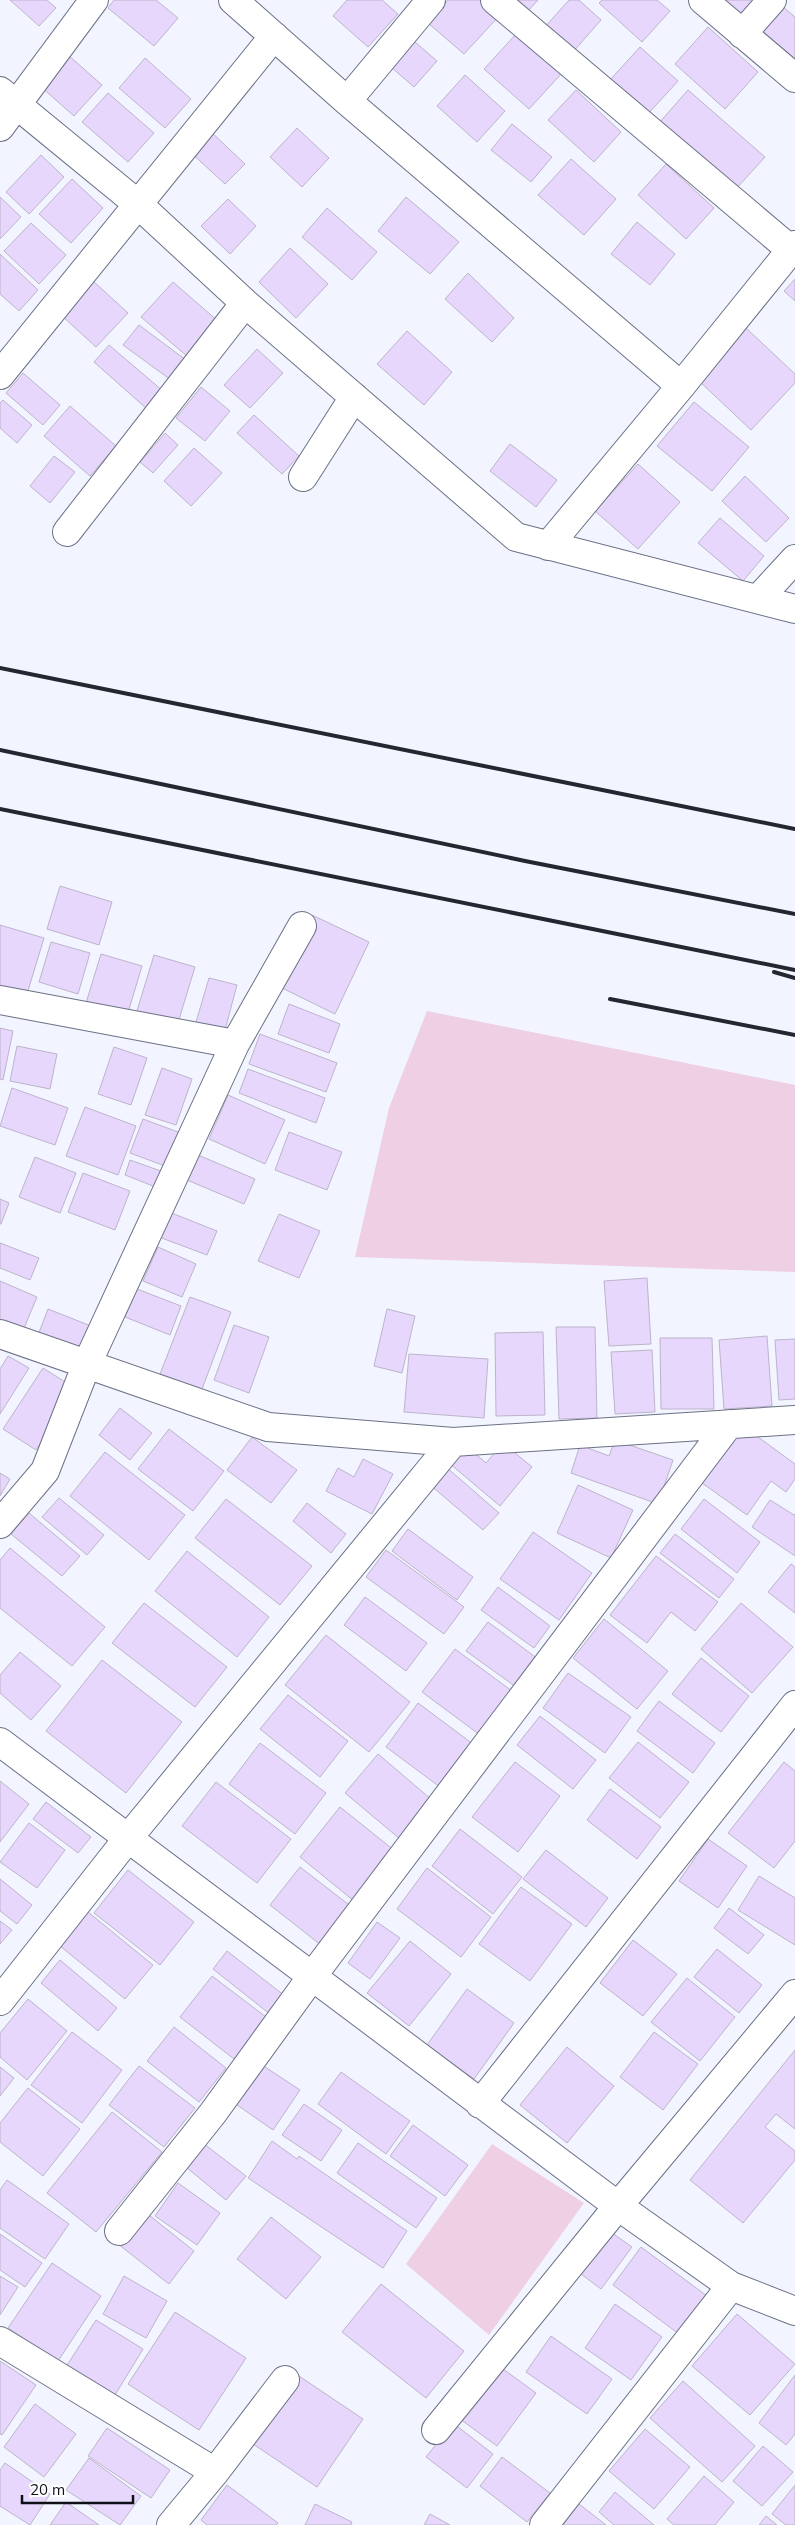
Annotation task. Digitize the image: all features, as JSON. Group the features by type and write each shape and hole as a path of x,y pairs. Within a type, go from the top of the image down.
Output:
{"street":[{"path":"0,127 8,99 94,0"},
{"path":"234,0 347,101 681,386"},
{"path":"347,101 431,0"},
{"path":"495,0 793,247 548,546"},
{"path":"703,0 795,78"},
{"path":"742,34 772,0"},
{"path":"0,375 274,36"},
{"path":"8,99 138,205 245,303 516,537 795,608"},
{"path":"68,532 245,303"},
{"path":"303,477 354,397"},
{"path":"758,599 795,560"},
{"path":"0,1524 45,1471 86,1366 235,1044 302,926"},
{"path":"0,1000 235,1044"},
{"path":"0,1334 86,1366 268,1427 453,1442 795,1420"},
{"path":"119,2231 212,2113 313,1975 729,1424"},
{"path":"0,2001 129,1837 453,1442"},
{"path":"480,2104 795,1705"},
{"path":"0,1742 313,1975 480,2104 618,2206 731,2286 795,2311"},
{"path":"436,2430 618,2206 795,1994"},
{"path":"544,2525 731,2286"},
{"path":"0,2340 215,2472"},
{"path":"171,2525 215,2472 285,2380"}],"shaded area":[{"path":"427,1011 795,1085 795,1272 355,1257 389,1108"},
{"path":"492,2144 584,2203 489,2335 406,2264"}],"building":[{"path":"10,0 47,0 56,8 39,26"},
{"path":"114,0 156,0 178,18 154,46 108,8"},
{"path":"347,0 382,0 398,14 368,47 333,16"},
{"path":"448,0 483,0 500,15 464,54 428,23"},
{"path":"517,0 538,0 528,11"},
{"path":"569,0 579,0 601,20 572,53 544,28"},
{"path":"602,0 657,0 670,11 642,42 599,3"},
{"path":"720,0 761,0 744,20"},
{"path":"776,1 795,17 795,68 751,30"},
{"path":"708,27 758,72 725,109 675,64"},
{"path":"517,33 562,73 529,109 484,69"},
{"path":"414,41 437,61 414,87 391,67"},
{"path":"640,47 678,81 647,115 609,81"},
{"path":"67,54 102,85 74,116 40,86"},
{"path":"145,58 191,99 165,128 119,88"},
{"path":"465,75 505,111 477,142 437,106"},
{"path":"576,90 621,132 594,162 548,120"},
{"path":"688,90 765,157 735,190 659,123"},
{"path":"108,93 154,133 128,162 82,122"},
{"path":"512,124 552,157 531,182 491,150"},
{"path":"297,128 329,158 302,187 270,157"},
{"path":"209,130 245,164 225,184 189,151"},
{"path":"41,155 64,177 29,214 6,192"},
{"path":"571,159 616,199 584,235 538,195"},
{"path":"666,164 714,208 686,239 638,195"},
{"path":"72,179 103,208 71,243 39,214"},
{"path":"0,197 21,217 0,239"},
{"path":"406,197 459,242 430,274 378,231"},
{"path":"228,199 256,226 230,254 201,226"},
{"path":"327,208 377,252 352,280 302,237"},
{"path":"637,222 675,254 650,285 611,254"},
{"path":"31,223 66,255 39,284 4,251"},
{"path":"290,248 328,284 296,318 259,282"},
{"path":"0,254 38,290 19,311 0,294"},
{"path":"468,273 514,318 492,342 445,299"},
{"path":"795,279 795,301 784,291"},
{"path":"92,280 128,313 96,347 61,315"},
{"path":"173,282 219,322 188,357 141,317"},
{"path":"139,325 186,360 171,380 123,345"},
{"path":"745,327 795,374 795,383 751,430 697,379"},
{"path":"407,331 452,372 424,405 377,364"},
{"path":"109,345 163,391 147,409 94,362"},
{"path":"257,349 283,373 250,408 224,385"},
{"path":"23,373 60,405 43,425 6,393"},
{"path":"201,387 230,411 205,441 176,418"},
{"path":"3,400 32,425 17,443 0,428 0,403"},
{"path":"694,402 749,447 712,491 657,446"},
{"path":"70,406 116,446 90,476 44,436"},
{"path":"254,415 299,456 282,474 237,433"},
{"path":"165,433 178,445 153,473 140,462"},
{"path":"510,444 557,480 536,507 490,471"},
{"path":"194,448 222,473 191,506 164,481"},
{"path":"54,456 75,472 50,503 30,486"},
{"path":"638,464 680,502 638,549 595,511"},
{"path":"745,476 789,518 766,542 722,501"},
{"path":"720,518 764,556 743,581 698,543"},
{"path":"60,886 112,902 99,945 47,929"},
{"path":"312,915 369,942 335,1014 278,986"},
{"path":"0,925 44,938 27,994 0,986"},
{"path":"51,942 90,953 78,994 39,982"},
{"path":"101,954 142,966 127,1016 86,1003"},
{"path":"154,955 195,967 177,1026 136,1014"},
{"path":"209,978 237,985 225,1030 196,1022"},
{"path":"289,1004 340,1024 329,1053 278,1034"},
{"path":"0,1028 13,1031 3,1080 0,1079"},
{"path":"260,1034 337,1063 326,1092 249,1064"},
{"path":"17,1046 57,1054 50,1089 10,1081"},
{"path":"114,1047 147,1058 131,1105 98,1094"},
{"path":"162,1068 192,1079 176,1125 145,1115"},
{"path":"248,1069 325,1098 316,1123 239,1093"},
{"path":"12,1088 68,1108 55,1145 0,1126"},
{"path":"228,1095 285,1120 265,1164 209,1139"},
{"path":"85,1107 136,1126 118,1175 66,1156"},
{"path":"143,1119 186,1135 173,1169 130,1153"},
{"path":"289,1132 342,1152 327,1190 275,1170"},
{"path":"198,1155 255,1179 244,1204 187,1180"},
{"path":"35,1157 76,1173 60,1213 19,1197"},
{"path":"130,1160 169,1174 163,1190 125,1175"},
{"path":"83,1173 130,1191 115,1230 68,1212"},
{"path":"0,1199 9,1203 1,1224 0,1224"},
{"path":"169,1212 217,1231 207,1255 159,1237"},
{"path":"279,1214 320,1231 299,1278 258,1261"},
{"path":"0,1243 39,1258 30,1280 0,1268"},
{"path":"158,1247 196,1264 182,1297 143,1281"},
{"path":"647,1278 651,1344 609,1346 604,1281"},
{"path":"0,1281 37,1297 22,1333 0,1324"},
{"path":"137,1289 181,1306 170,1335 125,1317"},
{"path":"190,1297 231,1312 202,1389 160,1374"},
{"path":"48,1309 91,1326 78,1359 35,1343"},
{"path":"387,1309 415,1316 402,1373 374,1366"},
{"path":"234,1325 269,1337 249,1393 214,1380"},
{"path":"556,1327 595,1327 597,1418 559,1419"},
{"path":"543,1332 545,1415 496,1416 495,1333"},
{"path":"767,1336 772,1406 724,1409 719,1340"},
{"path":"660,1338 712,1338 714,1409 661,1409"},
{"path":"795,1339 795,1399 779,1400 775,1340"},
{"path":"652,1350 655,1412 615,1414 611,1352"},
{"path":"409,1354 488,1359 484,1418 404,1412"},
{"path":"8,1356 29,1368 0,1414 0,1369"},
{"path":"43,1368 76,1389 36,1450 3,1429"},
{"path":"120,1408 152,1433 130,1460 99,1435"},
{"path":"743,1426 795,1464 795,1479 786,1492 771,1481 747,1515 702,1483"},
{"path":"169,1429 224,1471 193,1511 138,1469"},
{"path":"252,1437 297,1470 271,1503 227,1470"},
{"path":"615,1440 673,1460 658,1504 571,1473 580,1445 609,1456"},
{"path":"503,1443 532,1467 500,1506 449,1463 465,1445 486,1463"},
{"path":"105,1452 185,1515 149,1560 70,1496"},
{"path":"363,1459 393,1474 372,1514 326,1491 338,1468 354,1477"},
{"path":"445,1466 499,1513 483,1530 429,1484"},
{"path":"0,1473 10,1479 0,1496"},
{"path":"578,1485 633,1510 611,1558 557,1533"},
{"path":"59,1498 104,1535 87,1555 42,1517"},
{"path":"226,1499 312,1566 280,1605 195,1538"},
{"path":"704,1499 760,1542 737,1573 681,1529"},
{"path":"770,1500 795,1514 795,1556 752,1527"},
{"path":"307,1503 346,1534 331,1553 293,1521"},
{"path":"29,1513 80,1556 62,1576 11,1534"},
{"path":"408,1529 473,1577 457,1600 392,1551"},
{"path":"533,1532 592,1573 559,1620 500,1579"},
{"path":"675,1534 734,1579 719,1598 660,1553"},
{"path":"10,1548 105,1627 72,1666 0,1608 0,1560"},
{"path":"386,1550 464,1607 444,1634 366,1577"},
{"path":"187,1551 269,1617 237,1657 155,1591"},
{"path":"656,1556 718,1602 695,1631 671,1612 647,1643 610,1615"},
{"path":"791,1564 795,1567 795,1613 768,1592"},
{"path":"498,1587 550,1626 534,1648 481,1610"},
{"path":"365,1597 427,1643 406,1671 344,1625"},
{"path":"144,1603 227,1667 195,1707 112,1643"},
{"path":"741,1603 793,1647 752,1693 701,1649"},
{"path":"604,1619 668,1671 637,1709 573,1658"},
{"path":"488,1622 538,1659 516,1687 466,1651"},
{"path":"326,1635 410,1702 369,1752 285,1685"},
{"path":"455,1649 516,1694 484,1738 422,1692"},
{"path":"20,1652 61,1686 31,1720 0,1693 0,1675"},
{"path":"701,1658 749,1696 721,1732 672,1694"},
{"path":"102,1660 182,1722 126,1793 46,1731"},
{"path":"568,1673 631,1717 605,1753 543,1708"},
{"path":"288,1695 348,1741 320,1777 260,1729"},
{"path":"659,1701 715,1743 693,1773 637,1731"},
{"path":"418,1703 473,1744 440,1787 386,1747"},
{"path":"540,1716 596,1760 573,1789 517,1745"},
{"path":"638,1742 689,1782 660,1818 609,1778"},
{"path":"260,1743 326,1793 295,1834 229,1784"},
{"path":"378,1754 438,1805 406,1844 345,1793"},
{"path":"515,1762 560,1796 518,1852 472,1817"},
{"path":"784,1762 795,1771 795,1841 774,1868 728,1833"},
{"path":"0,1781 29,1804 0,1842"},
{"path":"216,1782 291,1839 257,1883 182,1826"},
{"path":"610,1789 661,1827 637,1859 587,1820"},
{"path":"46,1802 91,1837 78,1853 33,1819"},
{"path":"340,1807 400,1855 359,1905 300,1857"},
{"path":"29,1823 65,1850 37,1888 0,1862"},
{"path":"460,1829 522,1877 493,1914 432,1866"},
{"path":"708,1839 747,1866 718,1908 679,1881"},
{"path":"546,1850 608,1898 586,1927 523,1879"},
{"path":"300,1867 357,1911 326,1949 270,1905"},
{"path":"427,1868 491,1917 461,1957 397,1909"},
{"path":"128,1870 194,1922 160,1965 94,1913"},
{"path":"759,1876 795,1898 795,1945 738,1910"},
{"path":"0,1879 32,1905 17,1924 0,1911"},
{"path":"521,1887 572,1924 530,1981 479,1944"},
{"path":"729,1908 764,1935 748,1954 714,1928"},
{"path":"88,1912 153,1965 125,1999 60,1946"},
{"path":"0,1921 12,1930 0,1944"},
{"path":"377,1922 400,1938 370,1979 348,1963"},
{"path":"633,1940 677,1974 643,2016 600,1983"},
{"path":"410,1941 451,1974 409,2026 367,1993"},
{"path":"717,1949 762,1985 739,2013 694,1977"},
{"path":"227,1951 285,1996 271,2015 213,1969"},
{"path":"60,1960 117,2008 98,2031 41,1983"},
{"path":"212,1976 266,2017 234,2059 180,2017"},
{"path":"687,1978 735,2017 700,2061 651,2022"},
{"path":"467,1989 514,2023 474,2079 427,2045"},
{"path":"28,1999 67,2031 27,2080 0,2057 0,2033"},
{"path":"174,2027 226,2068 199,2102 147,2061"},
{"path":"72,2032 122,2070 82,2123 31,2085"},
{"path":"654,2032 698,2064 663,2110 620,2077"},
{"path":"567,2047 614,2086 567,2143 520,2105"},
{"path":"795,2050 795,2129 776,2114 765,2127 795,2151 795,2160 743,2223 690,2180"},
{"path":"256,2061 300,2090 273,2130 230,2100"},
{"path":"139,2066 195,2108 164,2147 109,2105"},
{"path":"0,2067 14,2078 0,2096"},
{"path":"341,2072 410,2121 386,2154 318,2104"},
{"path":"28,2088 80,2129 43,2176 0,2142 0,2123"},
{"path":"304,2104 342,2130 321,2161 282,2135"},
{"path":"112,2112 162,2152 96,2232 47,2193"},
{"path":"413,2125 468,2165 445,2196 390,2156"},
{"path":"272,2141 297,2159 299,2156 407,2231 383,2268 248,2178"},
{"path":"358,2143 437,2198 416,2228 337,2173"},
{"path":"204,2144 246,2176 226,2200 186,2167"},
{"path":"7,2180 69,2224 45,2259 0,2228 0,2190"},
{"path":"178,2183 220,2213 197,2245 155,2216"},
{"path":"144,2211 194,2251 169,2284 118,2244"},
{"path":"271,2217 321,2257 286,2299 237,2259"},
{"path":"608,2230 632,2247 601,2289 577,2271"},
{"path":"0,2234 42,2263 25,2287 0,2270"},
{"path":"641,2247 707,2296 679,2334 613,2285"},
{"path":"52,2263 101,2296 58,2361 8,2328"},
{"path":"0,2276 18,2287 0,2315"},
{"path":"124,2276 167,2301 146,2338 103,2314"},
{"path":"381,2284 464,2351 426,2398 342,2332"},
{"path":"615,2304 662,2337 631,2380 585,2348"},
{"path":"175,2312 246,2358 199,2430 128,2384"},
{"path":"737,2314 795,2364 750,2415 692,2366"},
{"path":"96,2320 143,2349 112,2400 64,2370"},
{"path":"551,2336 612,2379 587,2414 526,2372"},
{"path":"0,2361 36,2385 2,2435 0,2434"},
{"path":"499,2366 536,2393 497,2446 460,2419"},
{"path":"795,2375 795,2434 786,2445 759,2423"},
{"path":"299,2376 363,2419 317,2487 253,2444"},
{"path":"683,2381 755,2446 722,2482 650,2418"},
{"path":"35,2404 76,2434 44,2477 4,2447"},
{"path":"453,2423 493,2454 467,2488 426,2457"},
{"path":"107,2428 170,2470 151,2498 88,2456"},
{"path":"645,2429 690,2467 654,2509 609,2471"},
{"path":"763,2446 793,2472 762,2506 733,2481"},
{"path":"502,2457 550,2493 527,2522 480,2486"},
{"path":"89,2458 141,2496 120,2525 66,2490"},
{"path":"5,2463 50,2494 30,2525 0,2506 0,2470"},
{"path":"704,2476 734,2502 715,2525 674,2525 667,2519"},
{"path":"227,2485 278,2523 276,2525 207,2525 201,2520"},
{"path":"795,2485 795,2525 786,2525 772,2514"},
{"path":"615,2492 654,2525 614,2525 599,2512"},
{"path":"66,2502 99,2525 50,2525"},
{"path":"315,2504 352,2522 351,2525 305,2525"},
{"path":"579,2504 606,2525 563,2525"},
{"path":"430,2514 450,2525 424,2525"},
{"path":"766,2516 777,2525 759,2525"}],"railway":[{"path":"0,668 795,829"},
{"path":"0,750 525,861 795,914"},
{"path":"0,809 795,970"},
{"path":"774,972 795,978"},
{"path":"610,999 795,1035"}]}
